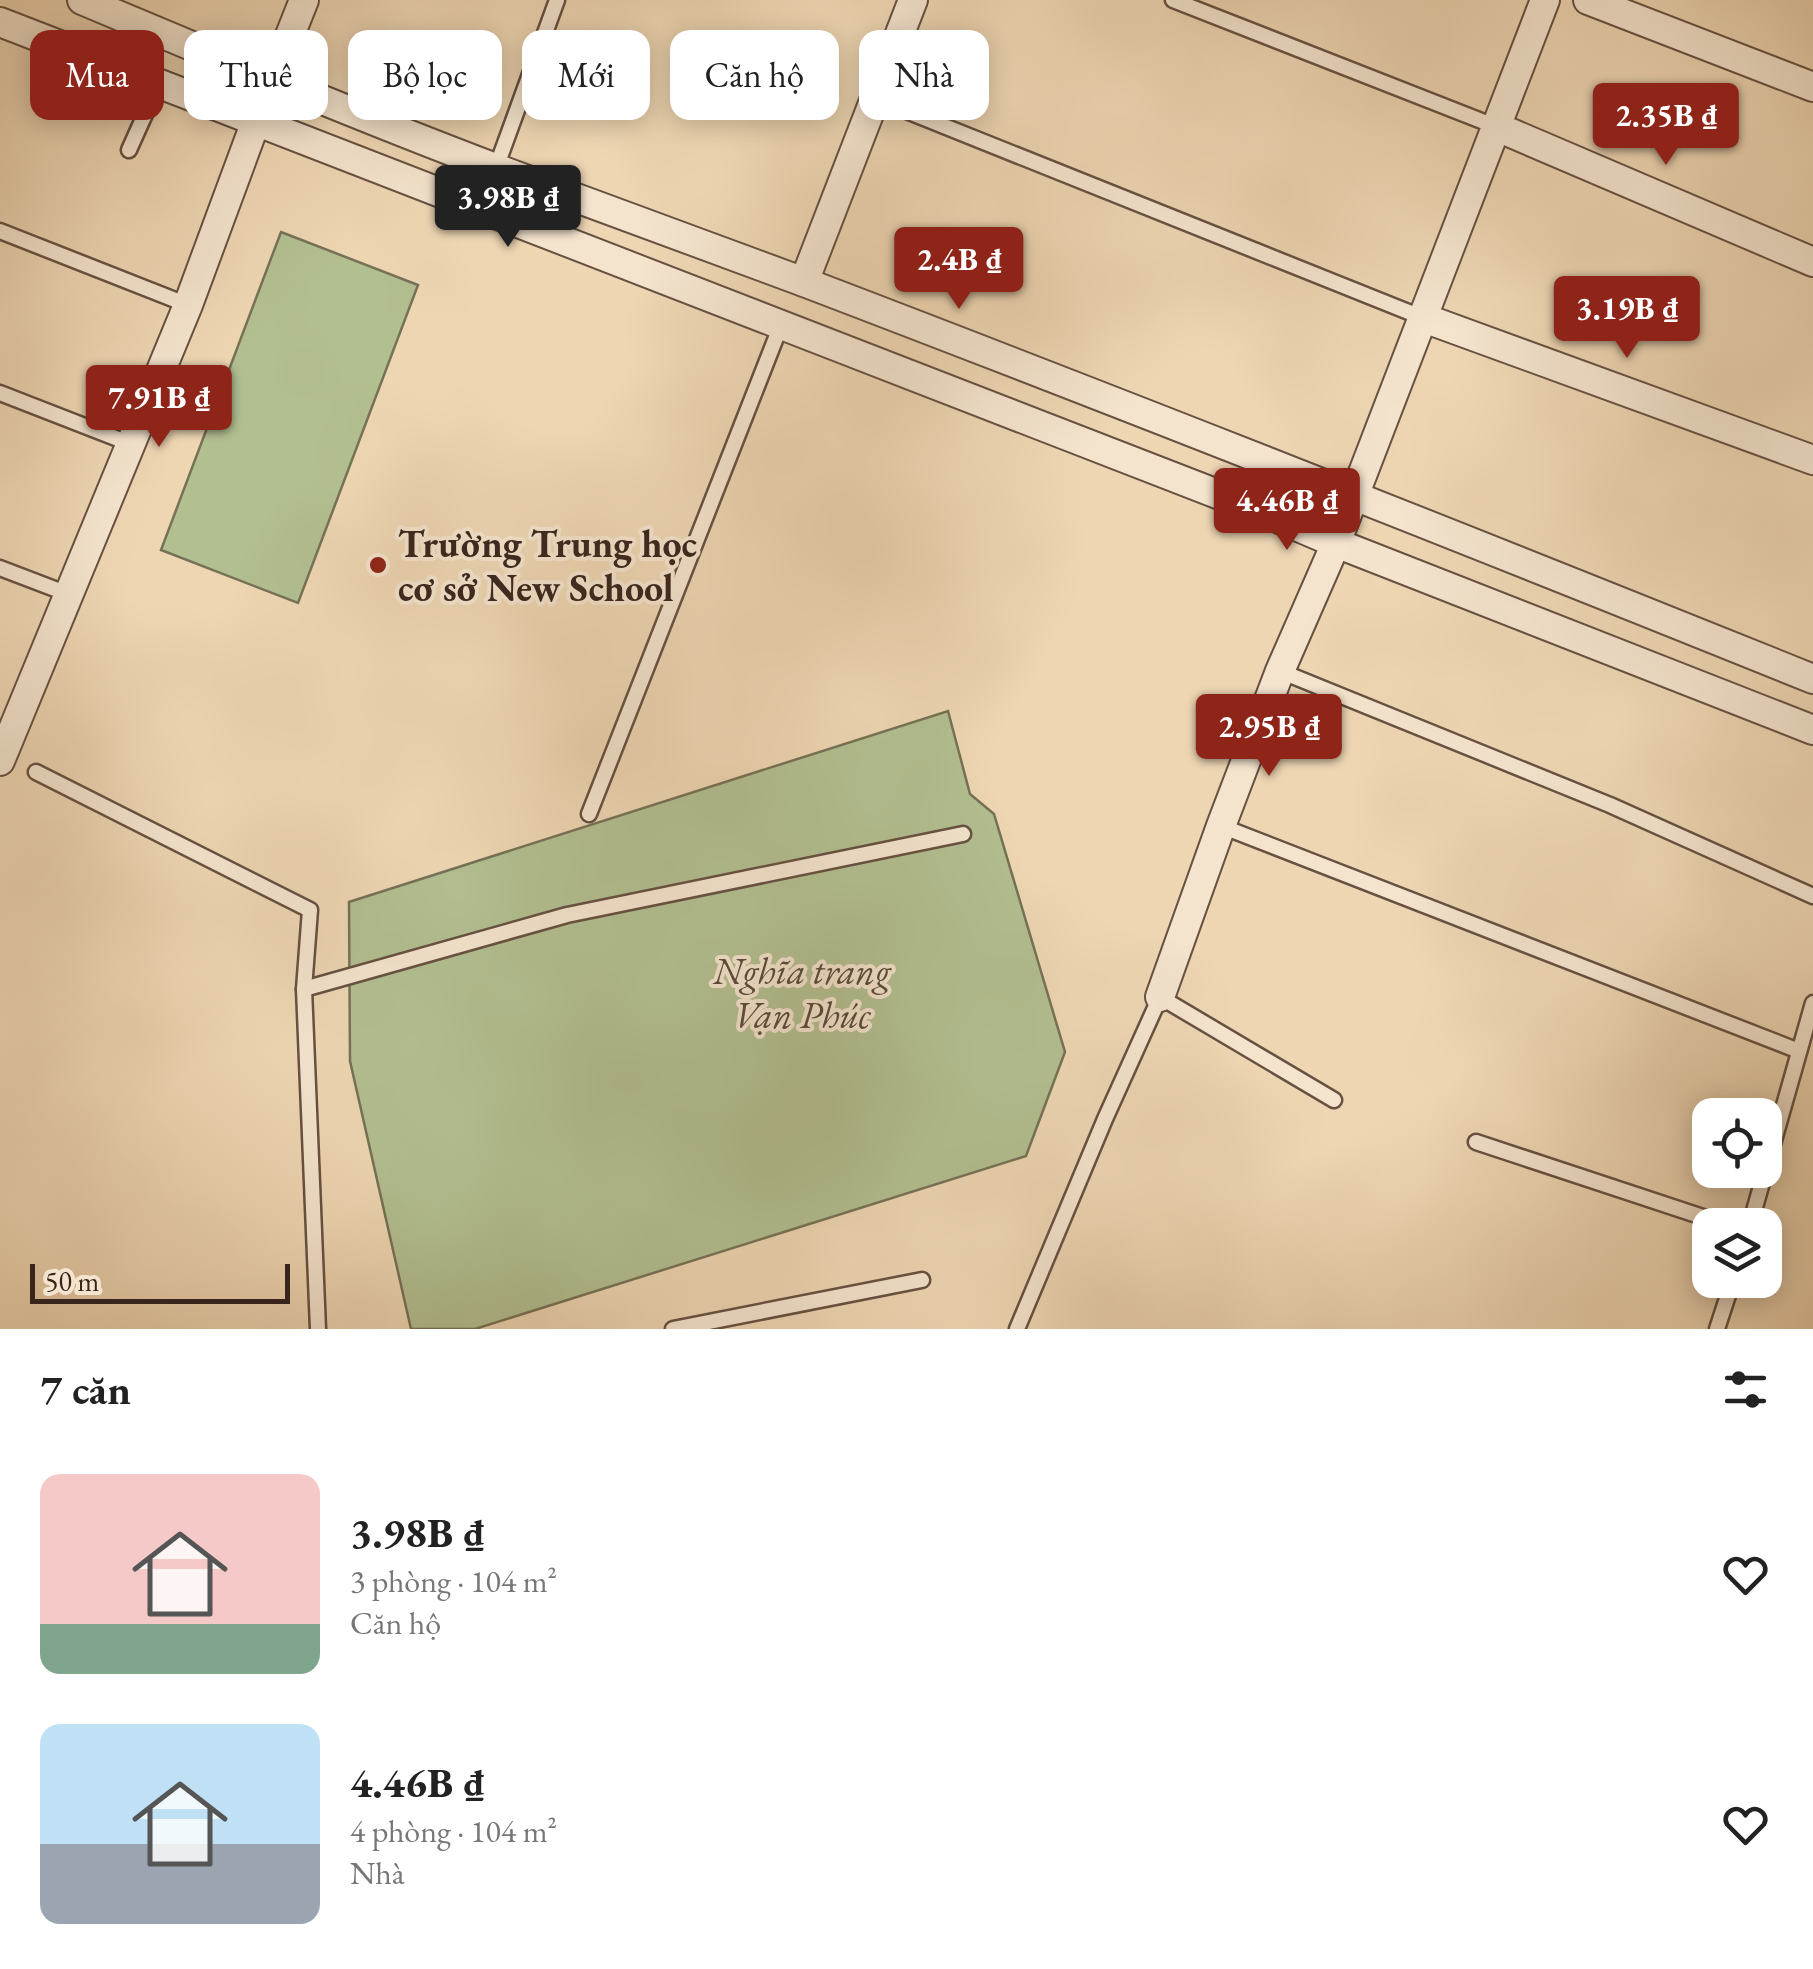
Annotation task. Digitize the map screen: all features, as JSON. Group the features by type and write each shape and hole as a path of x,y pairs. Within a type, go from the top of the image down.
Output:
{"street":[{"path":"82,0 184,43"},
{"path":"292,30 304,0"},
{"path":"901,30 913,0"},
{"path":"1160,997 1280,671 1336,544 1545,0"},
{"path":"1588,0 1813,87"},
{"path":"0,22 30,34"},
{"path":"164,85 1813,730"},
{"path":"328,102 1354,494 1813,679"},
{"path":"804,282 866,120"},
{"path":"1,757 188,305 256,121"},
{"path":"1497,127 1813,262"},
{"path":"1421,317 1813,460"}],"lane":[{"path":"496,168 556,0"},
{"path":"1173,0 1497,127"},
{"path":"129,150 142,120"},
{"path":"929,120 1421,317"},
{"path":"0,230 188,305"},
{"path":"589,814 782,325"},
{"path":"0,393 131,444"},
{"path":"0,568 68,594"},
{"path":"1280,671 1610,805 1813,896"},
{"path":"36,772 310,910 304,989 318,1329"},
{"path":"1221,826 1799,1052"},
{"path":"304,989 567,915 963,834"},
{"path":"1017,1329 1160,997 1334,1100"},
{"path":"1755,1208 1813,1004"},
{"path":"1476,1142 1692,1213"},
{"path":"674,1329 922,1280"},
{"path":"1717,1329 1727,1298"}],"green space":[{"path":"281,232 418,285 298,603 161,550"},
{"name":"Nghĩa trang Vạn Phúc","path":"948,711 970,794 994,814 1065,1052 1026,1156 475,1329 411,1329 350,1061 349,902"}],"place":[{"name":"Trường Trung học cơ sở New School","path":"378,565"}]}
